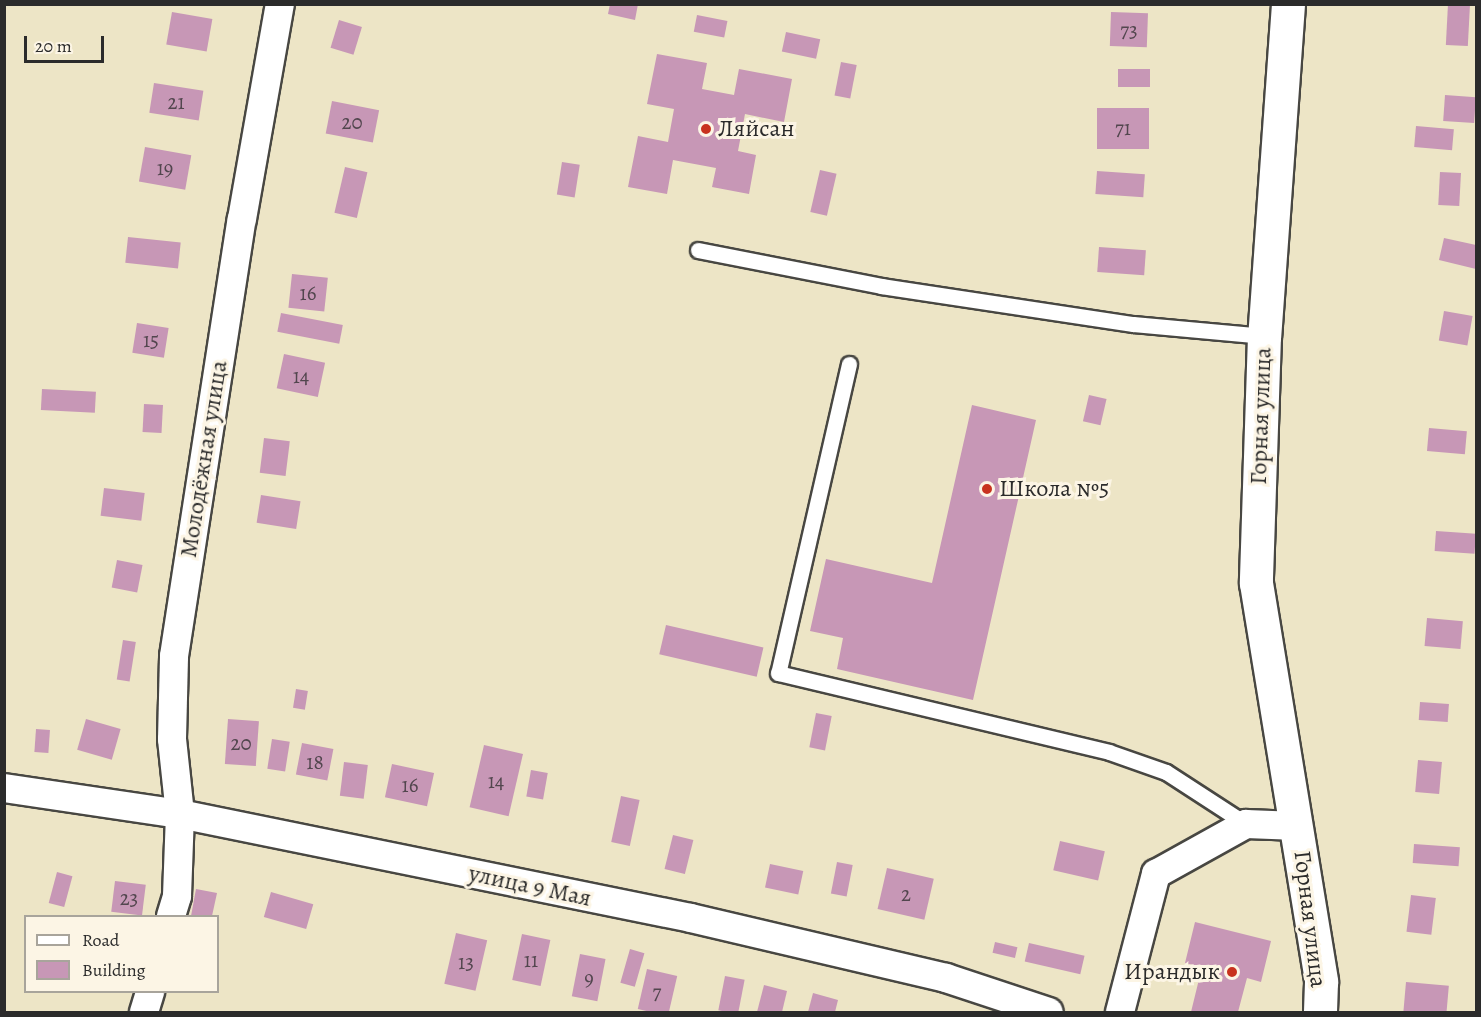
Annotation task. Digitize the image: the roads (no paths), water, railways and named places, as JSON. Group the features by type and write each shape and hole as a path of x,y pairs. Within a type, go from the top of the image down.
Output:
{"street":[{"name":"Молодёжная улица","path":"171,915 177,896 180,814 172,739 174,656 242,219 280,4"},
{"name":"Горная улица","path":"1288,4 1264,336 1256,583 1298,826 1321,982 1320,1012"},
{"name":"улица 9 Мая","path":"4,788 180,814 691,918 946,978 1048,1012"},
{"name":"Горная улица","path":"1246,824 1298,826"},
{"path":"1120,1012 1156,874 1246,824"},
{"path":"144,1012 150,993"}],"lane":[{"path":"698,250 881,286 1133,324 1264,336"},
{"path":"849,364 778,673 1109,752 1166,772 1246,824"}],"place":[{"name":"Ляйсан","path":"706,129"},
{"name":"Школа №5","path":"987,489"},
{"name":"Ирандык","path":"1232,972"}]}
